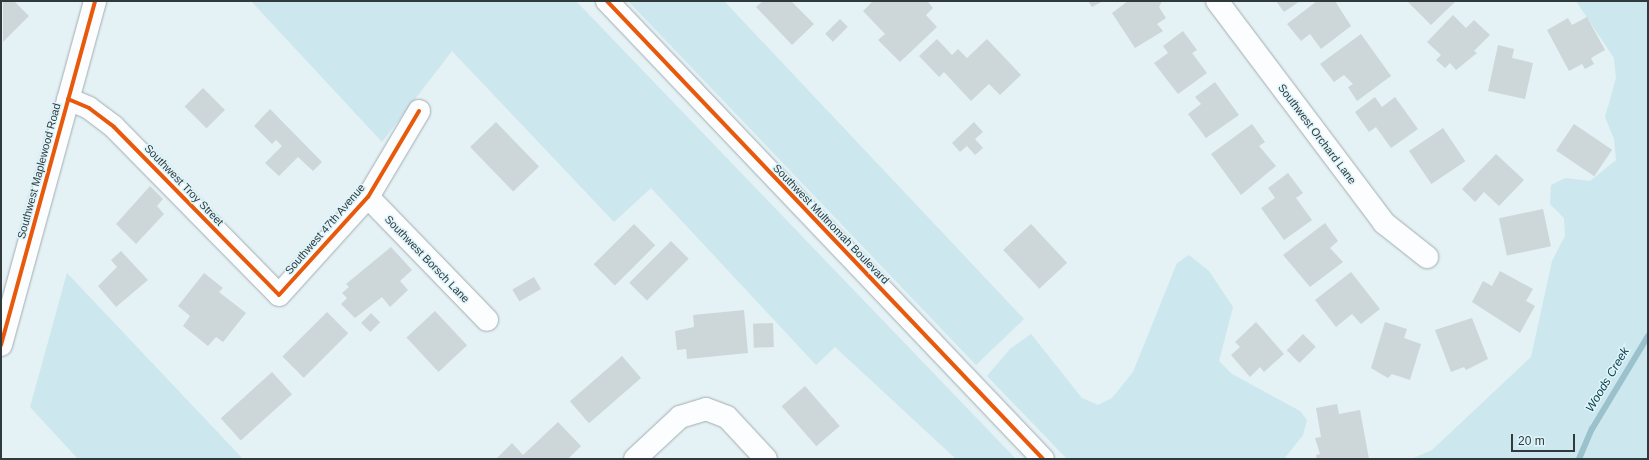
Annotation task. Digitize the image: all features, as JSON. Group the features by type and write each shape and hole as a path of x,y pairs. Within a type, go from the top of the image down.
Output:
{"street":[{"name":"Southwest Maplewood Road","path":"1,346 95,1"},
{"name":"Southwest Multnomah Boulevard","path":"607,1 1043,459"},
{"name":"Southwest Orchard Lane","path":"1217,1 1384,223 1427,257"},
{"name":"Southwest Troy Street","path":"68,99 89,108 114,126 279,296"},
{"name":"Southwest 47th Avenue","path":"279,296 368,197 419,111"},
{"name":"Southwest Borsch Lane","path":"368,197 487,320"},
{"path":"635,459 680,417 706,409 727,417 766,459"}],"shaded area":[{"path":"251,1 576,1 1016,459 956,459 835,347 816,365 651,188 614,222 452,51 382,142"},
{"path":"628,1 724,1 1024,319 976,365"},
{"path":"1576,1 1648,1 1648,459 1411,459 1432,450 1531,357 1552,261 1565,236 1564,218 1550,204 1551,185 1565,178 1590,181 1616,160 1614,139 1605,117 1616,78 1614,58"},
{"path":"1189,255 1209,271 1233,307 1219,361 1232,374 1300,411 1307,420 1303,435 1284,459 1067,459 987,376 1010,349 1031,334 1082,398 1098,405 1112,398 1133,372 1177,263"},
{"path":"67,273 243,459 78,459 30,407"}],"building":[{"path":"3,1 14,1 29,16 3,42"},
{"path":"763,1 791,1 814,24 792,45 756,7"},
{"path":"873,1 927,1 933,8 926,15 937,27 900,62 878,40 885,34 863,11"},
{"path":"1088,1 1103,1 1092,7"},
{"path":"1128,1 1162,1 1159,7 1166,18 1157,24 1163,31 1135,48 1112,13"},
{"path":"1276,1 1300,1 1284,12"},
{"path":"1317,1 1335,1 1351,26 1321,49 1310,34 1301,41 1287,24"},
{"path":"1407,1 1456,1 1431,25"},
{"path":"1453,15 1466,28 1474,20 1490,35 1474,51 1477,53 1456,70 1450,63 1445,68 1436,60 1441,55 1427,42"},
{"path":"1587,17 1605,50 1591,58 1594,64 1585,69 1582,64 1569,71 1547,30 1568,18 1572,25"},
{"path":"840,19 848,27 833,42 825,34"},
{"path":"1183,31 1197,50 1192,53 1207,73 1178,94 1154,63 1168,53 1163,46"},
{"path":"1361,34 1391,76 1357,101 1348,87 1353,84 1344,75 1334,82 1320,64"},
{"path":"937,39 952,55 958,49 967,58 987,39 1021,75 1000,95 989,84 971,101 944,72 939,77 919,56"},
{"path":"1498,45 1514,49 1512,58 1533,63 1525,99 1488,91"},
{"path":"1215,82 1239,115 1206,138 1188,114 1201,104 1195,97"},
{"path":"203,88 225,110 207,128 185,106"},
{"path":"1375,97 1382,107 1395,97 1418,129 1391,148 1376,127 1369,132 1355,112"},
{"path":"270,109 322,162 313,171 298,157 279,176 265,163 282,146 276,140 272,144 254,126"},
{"path":"496,122 539,167 513,192 470,147"},
{"path":"974,122 983,132 975,139 983,148 975,155 967,146 960,152 952,143"},
{"path":"1252,124 1265,142 1259,146 1276,166 1241,195 1211,154"},
{"path":"1574,124 1612,150 1594,176 1556,151"},
{"path":"1443,128 1465,161 1431,184 1409,151"},
{"path":"1496,154 1524,180 1499,206 1484,192 1475,202 1462,189"},
{"path":"1288,173 1303,193 1296,198 1312,220 1284,240 1261,208 1275,198 1268,188"},
{"path":"150,186 163,199 157,206 164,214 136,244 116,224"},
{"path":"1543,209 1551,246 1507,256 1499,218"},
{"path":"1325,223 1338,241 1330,248 1343,262 1310,287 1283,255"},
{"path":"634,224 655,245 615,286 594,264"},
{"path":"1031,224 1067,263 1039,289 1003,250"},
{"path":"671,241 689,259 647,300 629,283"},
{"path":"391,247 412,270 400,281 408,290 390,307 382,297 355,318 341,304 347,298 342,293 349,287 346,284"},
{"path":"121,251 148,280 116,307 98,286 117,267 111,260"},
{"path":"1500,271 1533,289 1526,301 1535,306 1520,333 1472,302 1483,281 1492,286"},
{"path":"1351,272 1380,309 1361,324 1352,314 1336,327 1315,300"},
{"path":"204,273 223,288 219,292 246,313 223,342 216,337 208,346 183,326 190,316 178,306"},
{"path":"534,277 541,289 519,302 512,290"},
{"path":"744,310 748,353 687,359 686,349 677,350 675,331 694,327 693,315"},
{"path":"435,311 467,345 439,372 406,338"},
{"path":"327,312 348,333 304,378 282,357"},
{"path":"371,313 380,322 370,332 361,323"},
{"path":"1472,318 1488,359 1466,370 1464,367 1451,372 1435,330"},
{"path":"1256,322 1284,354 1264,372 1260,367 1250,377 1231,355 1240,347 1235,342"},
{"path":"1385,322 1407,329 1404,338 1421,344 1410,380 1392,374 1388,378 1371,368"},
{"path":"773,323 774,347 754,348 753,324"},
{"path":"1303,334 1316,347 1299,363 1287,350"},
{"path":"622,356 641,378 589,423 570,401"},
{"path":"272,372 292,394 241,440 221,418"},
{"path":"805,386 840,426 816,446 782,406"},
{"path":"1337,404 1339,414 1360,410 1369,459 1317,459 1316,455 1320,454 1315,438 1321,437 1316,408"},
{"path":"558,422 581,446 568,459 496,459 512,443 523,455"}],"waterway":[{"name":"Woods Creek","path":"1579,459 1592,429 1648,336"}],"cycle path":[{"path":"1,345 95,1"},
{"path":"607,1 1043,459"},
{"path":"68,99 89,108 114,127 279,295 368,197 419,111"}]}
